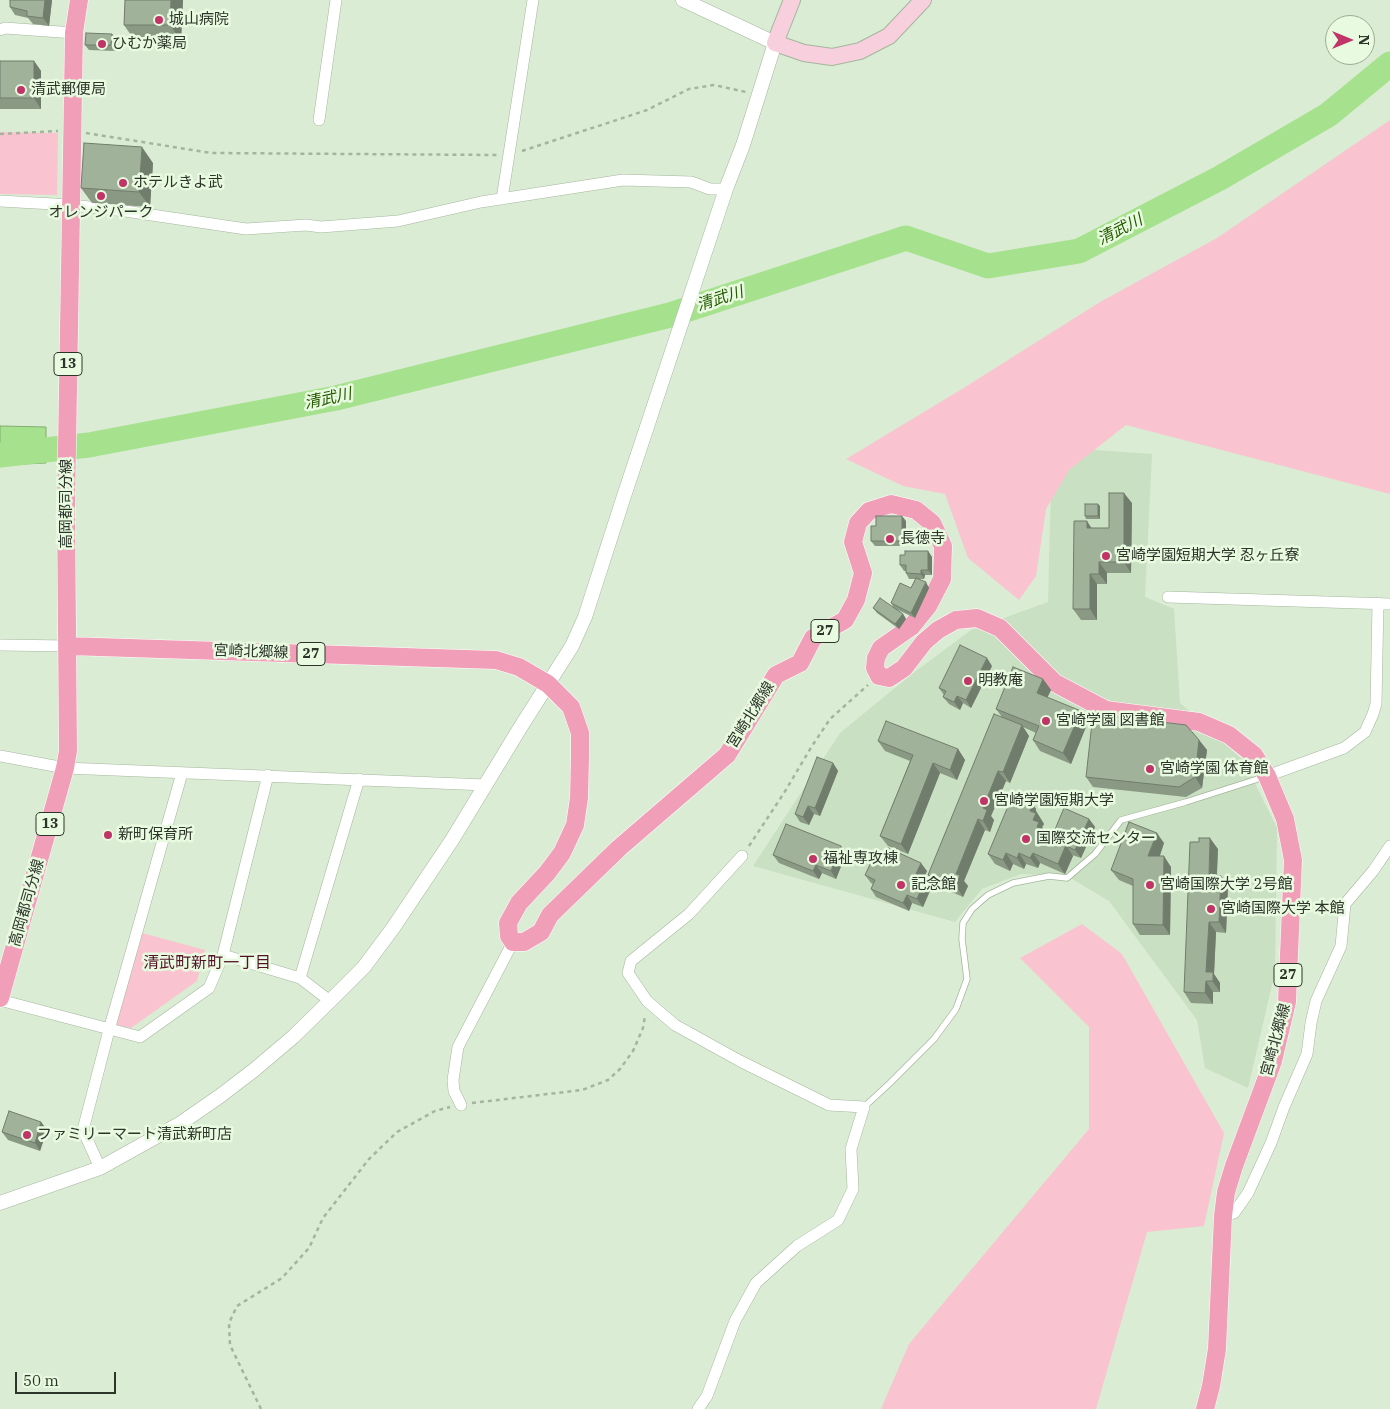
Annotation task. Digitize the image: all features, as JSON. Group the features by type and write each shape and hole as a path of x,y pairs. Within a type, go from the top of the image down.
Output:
{"main road":[{"name":"高岡都司分線","path":"0,999 66,768 68,751 66,507 74,33 79,0"},
{"path":"792,0 776,43 804,53 832,57 860,51 889,36 923,0"},
{"name":"宮崎北郷線","path":"68,646 496,660 519,667 548,684 571,707 580,733 579,798 575,825 562,852 547,874 519,903 508,923 509,936 513,942 524,942 541,932 550,915 619,848 727,755 776,675 800,663 813,638 845,620 856,600 863,573 852,542 858,523 869,511 891,504 916,510 932,523 943,546 942,579 928,606 911,627 881,648 876,658 875,668 879,676 889,678 904,668 924,642 938,630 956,620 977,618 1000,628 1055,683 1106,710 1199,722 1230,735 1254,755 1267,776 1285,819 1293,860 1287,1002 1272,1061 1226,1192 1223,1216 1217,1349 1212,1386 1205,1409"}],"street":[{"path":"319,120 336,0"},
{"path":"502,199 533,0"},
{"path":"0,1203 100,1168 181,1123 254,1070 293,1037 330,1001 364,967 393,928 452,840 572,646 585,617 719,210 744,145 776,43 683,0"},
{"path":"0,30 5,28 74,33"},
{"path":"0,201 71,213 125,211 246,229 306,225 321,227 398,221 481,202 623,180 690,182 710,189 726,190"},
{"path":"1168,597 1390,604"},
{"path":"1267,776 1344,748 1365,732 1376,704 1378,603"},
{"path":"0,645 68,646"},
{"path":"0,756 66,768 486,785"},
{"path":"100,1168 83,1130 109,1030 182,774"},
{"path":"0,999 140,1037 210,988 223,955 268,775"},
{"path":"300,978 359,779"},
{"path":"1223,1216 1234,1213 1248,1194 1308,1054 1311,1023 1316,1001 1342,946 1345,904 1373,871 1390,846"},
{"path":"698,1409 707,1396 735,1321 756,1283 797,1246 838,1220 853,1189 851,1149 864,1107 829,1105 740,1061 675,1025 647,1001 628,974 631,961 689,914 742,856"},
{"path":"461,1105 454,1091 453,1080 458,1047 513,942"},
{"path":"223,955 300,978 330,1001"}],"lane":[{"path":"864,1107 934,1039 956,1009 967,979 962,939 963,923 972,910 988,895 1012,883 1049,876 1067,878 1095,854 1121,820 1186,802 1267,776"}],"path":[{"path":"0,134 72,131 211,153 509,155 647,110 689,89 714,85 759,94"},
{"path":"742,856 830,719 879,676"},
{"path":"261,1409 230,1345 229,1323 236,1306 282,1278 309,1248 324,1218 369,1159 397,1132 435,1111 461,1105 582,1090 608,1080 620,1069 633,1051 642,1028 647,1001"}],"shaded area":[{"path":"1390,120 1390,494 1126,425 1069,470 1046,509 1036,576 1019,600 968,558 945,494 903,486 846,459 1100,302 1217,238"},
{"path":"0,132 58,133 57,195 0,194"},
{"path":"0,426 46,427 46,463 0,465"},
{"path":"1052,447 1152,454 1145,597 1174,609 1180,703 1244,761 1277,828 1275,972 1248,1088 1205,1068 1197,1020 1109,901 1067,876 1021,874 982,889 955,922 753,866 840,733 912,674 971,630 1048,602"},
{"path":"1082,924 1122,954 1224,1133 1204,1226 1147,1232 1096,1409 881,1409 909,1344 1089,1129 1089,1027 1020,958"},
{"path":"142,933 205,950 197,981 131,1028 115,1025"}],"building":[{"path":"10,0 45,0 43,18 27,16 27,11 10,7"},
{"path":"125,0 171,0 170,25 124,25"},
{"path":"86,33 112,34 111,45 85,45"},
{"path":"0,61 34,61 34,98 0,98"},
{"path":"84,143 142,147 139,192 81,188"},
{"path":"1109,493 1124,493 1124,562 1099,562 1099,574 1090,574 1090,609 1073,609 1074,521 1087,521 1087,528 1109,528"},
{"path":"1085,504 1098,504 1098,516 1085,516"},
{"name":"長徳寺","path":"876,516 902,516 902,541 871,541 871,526 876,526"},
{"path":"905,551 928,551 928,570 921,570 921,574 906,573 906,565 900,565 900,555 905,555"},
{"path":"916,578 926,582 911,613 891,603 900,583 911,588"},
{"path":"880,598 903,614 895,624 873,608"},
{"name":"明教庵","path":"960,645 987,658 966,700 957,696 954,702 943,697 946,691 939,688"},
{"name":"宮崎学園 図書館","path":"1013,667 1043,679 1037,693 1081,711 1063,753 1033,740 1039,726 996,709"},
{"path":"994,714 1022,725 1003,772 998,771 983,808 987,810 983,821 978,819 956,874 960,875 956,886 928,875"},
{"name":"宮崎学園 体育館","path":"1093,714 1186,725 1199,740 1195,777 1179,787 1086,777"},
{"path":"886,721 958,749 950,770 933,763 901,844 880,836 913,755 878,741"},
{"path":"817,757 833,763 815,808 808,806 803,817 795,814"},
{"name":"国際交流センター","path":"1014,792 1029,799 1027,804 1032,806 1030,811 1036,813 1033,820 1039,822 1037,827 1043,829 1041,834 1066,845 1058,864 1033,853 1030,858 1019,853 1017,858 1006,853 1003,860 988,854"},
{"path":"1064,808 1089,819 1075,850 1051,839"},
{"name":"宮崎国際大学 2号館","path":"1129,822 1157,833 1148,856 1164,856 1163,925 1133,924 1133,879 1111,870"},
{"name":"福祉専攻棟","path":"786,824 841,846 831,871 816,865 813,871 773,855"},
{"name":"宮崎国際大学 本館","path":"1199,838 1210,838 1209,875 1221,876 1219,922 1209,922 1206,972 1213,972 1213,981 1206,981 1205,993 1184,992 1190,842 1199,842"},
{"name":"記念館","path":"888,848 921,863 916,874 926,878 917,899 907,895 903,903 871,889 875,880 865,875 875,854 883,858"},
{"path":"9,1111 41,1122 35,1143 2,1132"}],"waterway":[{"name":"清武川","path":"0,455 89,445 336,398 670,315 906,238 988,266 1079,251 1220,178 1328,115 1390,64"}],"place":[{"name":"城山病院","path":"159,20"},
{"name":"ひむか薬局","path":"102,44"},
{"name":"清武郵便局","path":"21,90"},
{"name":"ホテルきよ武","path":"123,183"},
{"name":"オレンジパーク","path":"101,196"},
{"name":"長徳寺","path":"890,539"},
{"name":"宮崎学園短期大学 忍ヶ丘寮","path":"1106,556"},
{"name":"明教庵","path":"968,681"},
{"name":"宮崎学園 図書館","path":"1046,721"},
{"name":"宮崎学園 体育館","path":"1150,769"},
{"name":"宮崎学園短期大学","path":"984,801"},
{"name":"新町保育所","path":"108,835"},
{"name":"国際交流センター","path":"1026,839"},
{"name":"福祉専攻棟","path":"813,859"},
{"name":"記念館","path":"901,885"},
{"name":"宮崎国際大学 2号館","path":"1150,885"},
{"name":"宮崎国際大学 本館","path":"1211,909"},
{"name":"ファミリーマート清武新町店","path":"27,1135"}],"district":[{"name":"清武町新町一丁目","path":"207,963"}]}
